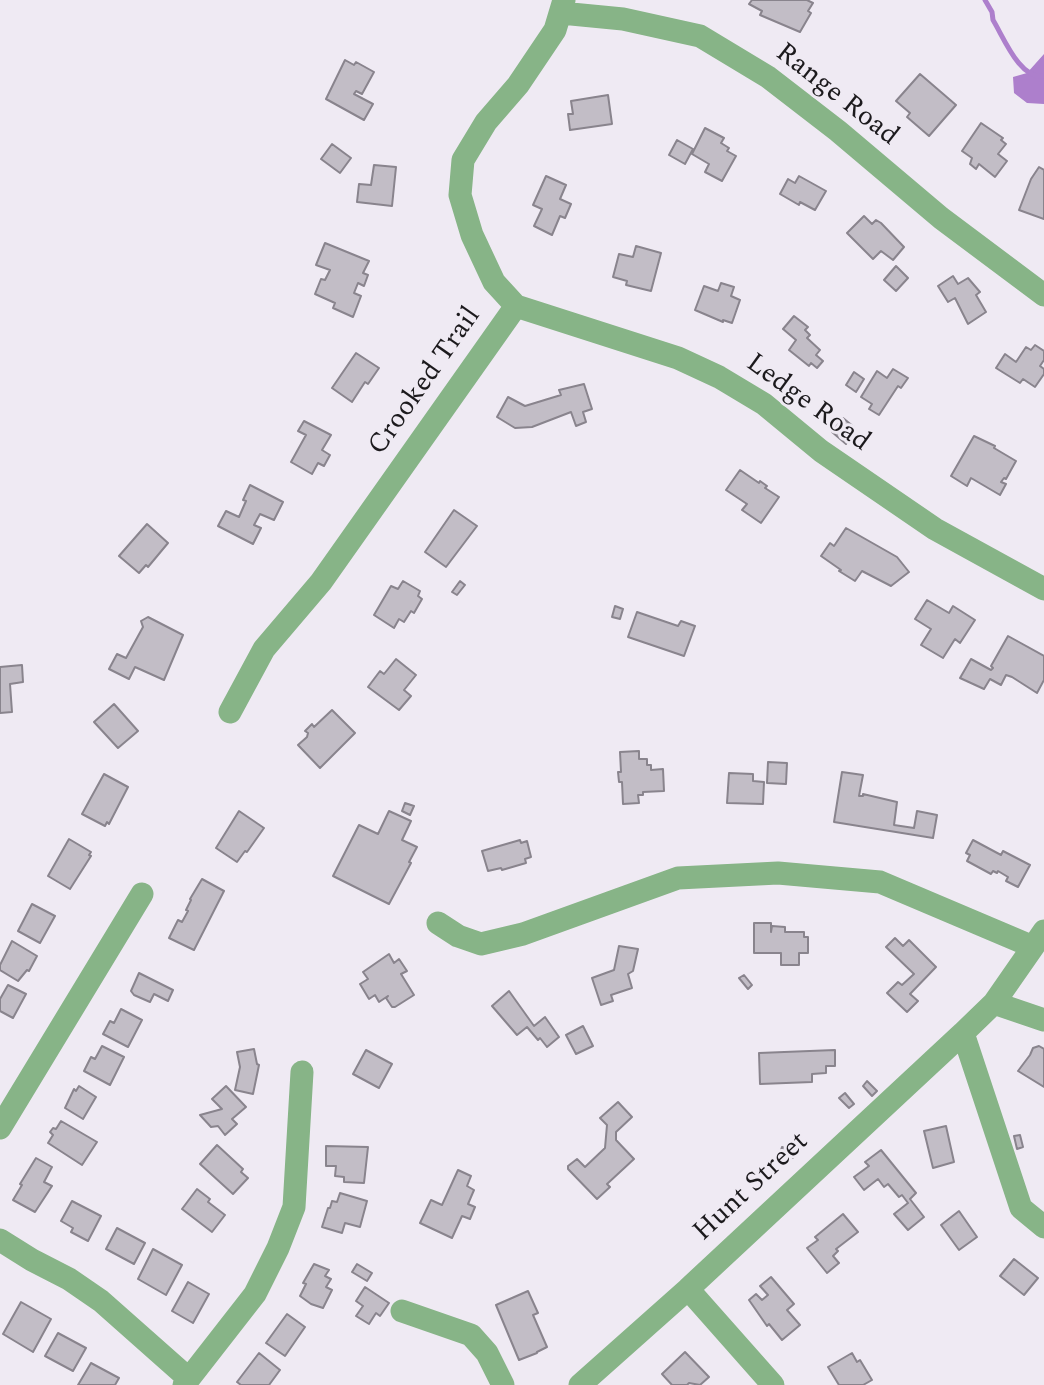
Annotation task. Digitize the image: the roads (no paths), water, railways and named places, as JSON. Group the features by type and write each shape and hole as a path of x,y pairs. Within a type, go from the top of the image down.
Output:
{"street":[{"name":"Range Road","path":"562,6 700,36 768,77 838,131 941,218 1044,295"},
{"name":"Crooked Trail","path":"230,712 264,649 321,582 516,306 494,282 472,235 460,195 463,160 486,122 518,85 555,30 562,6"},
{"name":"Ledge Road","path":"516,306 678,358 719,377 764,404 821,451 935,529 1044,589"},
{"path":"438,923 458,936 481,944 523,934 678,878 778,873 880,882 1038,939"},
{"path":"0,1128 142,894"},
{"name":"Hunt Street","path":"580,1385 688,1289 994,1003 1038,939"},
{"path":"994,1003 1044,1020"},
{"path":"963,1032 1021,1208 1044,1227"},
{"path":"0,1240 69,1279 101,1301 186,1382 256,1294 294,1207 302,1072"},
{"path":"688,1289 773,1385"},
{"path":"402,1311 471,1335 487,1353 503,1385"}],"waterway":[{"path":"985,0 993,20 1020,65 1035,75 1044,76"}]}
